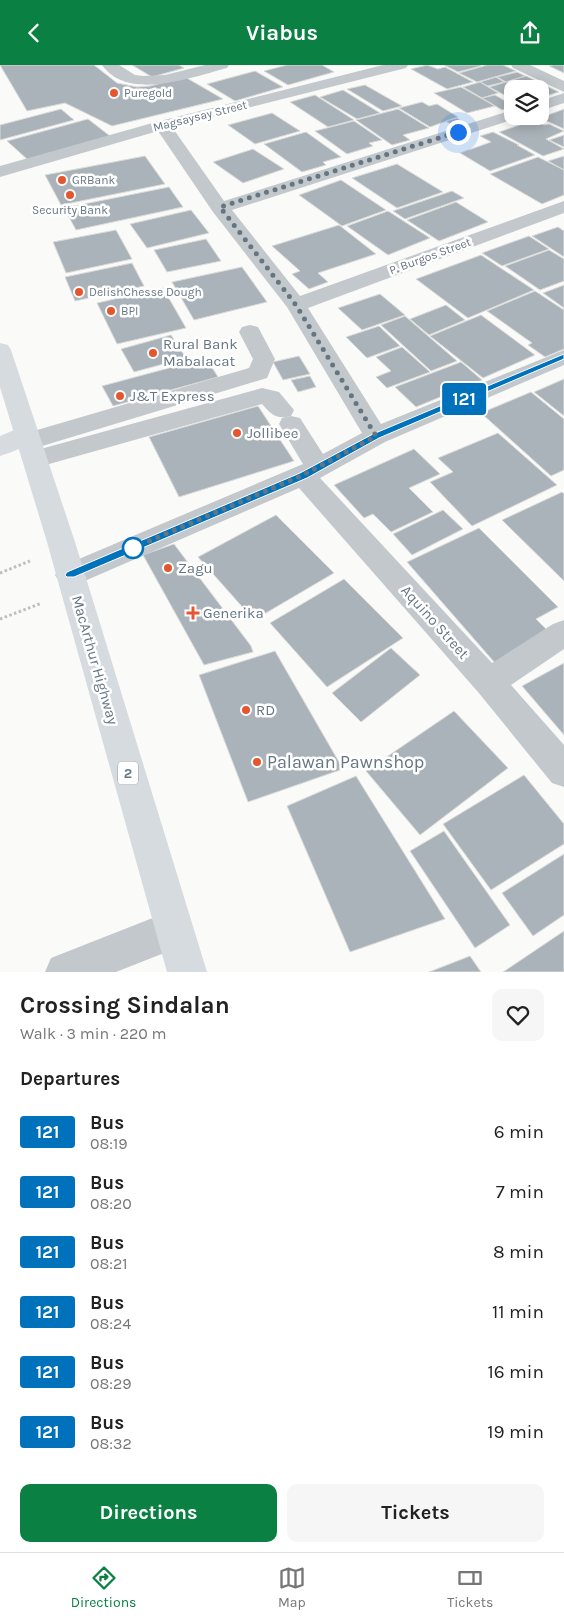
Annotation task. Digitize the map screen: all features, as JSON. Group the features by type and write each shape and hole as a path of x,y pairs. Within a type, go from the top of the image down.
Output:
{"main road":[{"name":"MacArthur Highway","path":"0,350 22,435 73,583 173,930 187,972"},
{"path":"0,447 22,435"}],"street":[{"path":"109,65 131,78 142,81 163,79 222,65"},
{"name":"Magsaysay Street","path":"0,171 162,125 401,65"},
{"path":"518,65 564,87"},
{"path":"549,103 564,99"},
{"path":"220,207 504,118"},
{"path":"162,125 220,207 296,305 376,436"},
{"name":"P. Burgos Street","path":"296,305 564,207"},
{"path":"22,435 259,373 264,359 250,332"},
{"path":"73,583 311,471 376,436 564,357"},
{"name":"Aquino Street","path":"22,435 262,396 270,398 286,417 311,471 564,771"},
{"path":"489,682 564,633"},
{"path":"65,972 173,930"}],"path":[{"path":"0,619 73,583"}],"building":[{"name":"Puregold","path":"0,65 94,65 117,83 137,87 150,86 185,77 223,99 112,126 65,103 27,111"},
{"path":"132,65 179,65 184,68 152,77"},
{"path":"287,65 322,65 334,72 288,85 264,71"},
{"path":"427,65 438,69 445,67 473,82 447,89 411,69"},
{"path":"444,65 480,65 481,66 458,72"},
{"path":"487,65 503,65 516,71 477,82 459,73"},
{"path":"564,65 564,73 549,66"},
{"path":"255,71 283,87 235,101 207,84"},
{"path":"517,72 525,76 504,81 497,77"},
{"path":"526,76 534,80 513,80"},
{"path":"496,77 504,82 488,86 480,82"},
{"path":"480,82 498,93 482,98 463,87"},
{"path":"504,83 504,95 489,87"},
{"path":"365,85 402,106 383,111 347,89"},
{"path":"461,87 495,106 467,113 434,93"},
{"path":"549,87 559,92 549,95"},
{"path":"343,90 380,113 357,119 320,97"},
{"path":"315,95 354,120 328,127 290,102"},
{"path":"495,95 504,100 504,109 502,110 482,98"},
{"path":"422,102 429,106 437,104 458,117 430,127 399,108"},
{"path":"61,109 74,120 0,140 0,125"},
{"path":"398,109 429,128 403,135 410,140 392,145 356,120"},
{"path":"564,109 564,129 549,122 549,115"},
{"path":"272,113 300,131 255,144 228,125"},
{"path":"457,118 464,123 453,126 446,121"},
{"path":"88,119 110,136 28,160 7,141"},
{"path":"354,121 382,140 369,143 373,146 347,154 315,131"},
{"path":"549,124 564,131 546,139 564,149 543,156 499,132 519,125"},
{"path":"306,132 341,157 323,162 326,165 302,172 264,144"},
{"path":"493,132 535,155 490,171 460,153 491,142 480,136"},
{"path":"564,135 564,147 549,140"},
{"path":"253,149 284,169 243,183 213,162"},
{"path":"145,156 165,184 61,205 45,175"},
{"path":"564,156 564,170 548,161"},
{"path":"538,157 564,170 564,195 542,204 490,174"},
{"path":"397,164 443,192 397,208 352,178"},
{"path":"341,180 386,210 342,226 299,195"},
{"path":"169,187 183,207 76,230 64,208"},
{"path":"452,191 464,198 405,219 393,211"},
{"path":"456,202 488,222 439,241 407,220"},
{"path":"191,210 209,233 147,248 130,224"},
{"path":"388,211 430,238 388,255 347,226"},
{"path":"339,225 376,254 318,273 328,282 309,289 292,274 300,271 272,246"},
{"path":"558,227 564,231 564,257 532,236"},
{"path":"116,230 132,259 66,273 53,242"},
{"path":"529,236 549,249 502,266 482,253"},
{"path":"206,239 221,261 167,272 154,250"},
{"path":"549,250 564,259 564,281 540,290 505,266"},
{"path":"481,255 534,290 468,318 416,279"},
{"path":"132,263 144,286 75,301 65,277"},
{"path":"242,267 267,302 194,320 172,282"},
{"path":"564,285 564,308 543,293"},
{"path":"163,288 186,328 117,344 97,303"},
{"path":"535,291 564,310 564,349 545,357 528,345 532,343 487,311"},
{"path":"380,294 405,315 362,330 338,308"},
{"path":"446,305 465,320 429,335 410,319"},
{"path":"481,315 535,355 483,378 430,336"},
{"path":"405,316 457,361 431,371 381,325"},
{"path":"379,326 400,346 367,358 346,337"},
{"name":"Rural Bank Mabalacat","path":"171,335 186,358 134,372 121,349"},
{"path":"402,347 430,372 387,388 376,377 391,371 376,357"},
{"path":"299,356 310,374 283,380 273,362"},
{"path":"206,358 218,377 113,406 102,386"},
{"path":"461,362 482,380 416,407 395,387"},
{"path":"310,376 316,387 298,392 291,380"},
{"path":"564,379 564,416 534,392"},
{"path":"531,392 564,419 564,470 551,476 481,413"},
{"path":"258,406 294,461 179,497 149,437"},
{"path":"498,433 557,485 472,526 430,482 453,472 438,458"},
{"path":"414,449 440,474 409,488 433,512 391,532 373,514 364,518 334,485"},
{"path":"562,492 564,494 564,581 502,520"},
{"path":"443,510 463,529 412,555 393,534"},
{"path":"276,515 334,573 254,620 198,557"},
{"path":"479,528 558,607 536,619 550,633 495,663 407,562"},
{"path":"174,544 251,646 253,652 204,665 143,555"},
{"path":"344,579 403,638 327,687 270,623"},
{"path":"391,648 420,675 361,722 332,693"},
{"path":"275,651 343,769 248,802 199,675"},
{"path":"564,663 564,735 522,686"},
{"path":"454,711 508,768 420,835 366,771"},
{"path":"524,775 564,824 564,844 491,890 443,824"},
{"path":"356,776 445,919 350,952 287,806"},
{"path":"444,831 510,925 475,948 410,851"},
{"path":"564,854 564,915 533,936 502,893"},
{"path":"564,931 564,972 503,972"},
{"path":"470,956 481,972 429,972"}],"bus line":[{"name":"121","path":"70,575 303,475 376,436 564,357"}],"place":[{"name":"Puregold","path":"114,93"},
{"name":"GRBank","path":"62,180"},
{"name":"Security Bank","path":"70,195"},
{"name":"DelishChesse Dough","path":"79,292"},
{"name":"BPI","path":"111,311"},
{"name":"Rural Bank Mabalacat","path":"153,353"},
{"name":"J&T Express","path":"120,396"},
{"name":"Jollibee","path":"237,433"},
{"name":"Zagu","path":"168,568"},
{"name":"Generika","path":"193,613"},
{"name":"RD","path":"246,710"},
{"name":"Palawan Pawnshop","path":"257,762"}],"route":[{"path":"133,548 303,475 376,436 296,305 220,207 458,132"}]}
